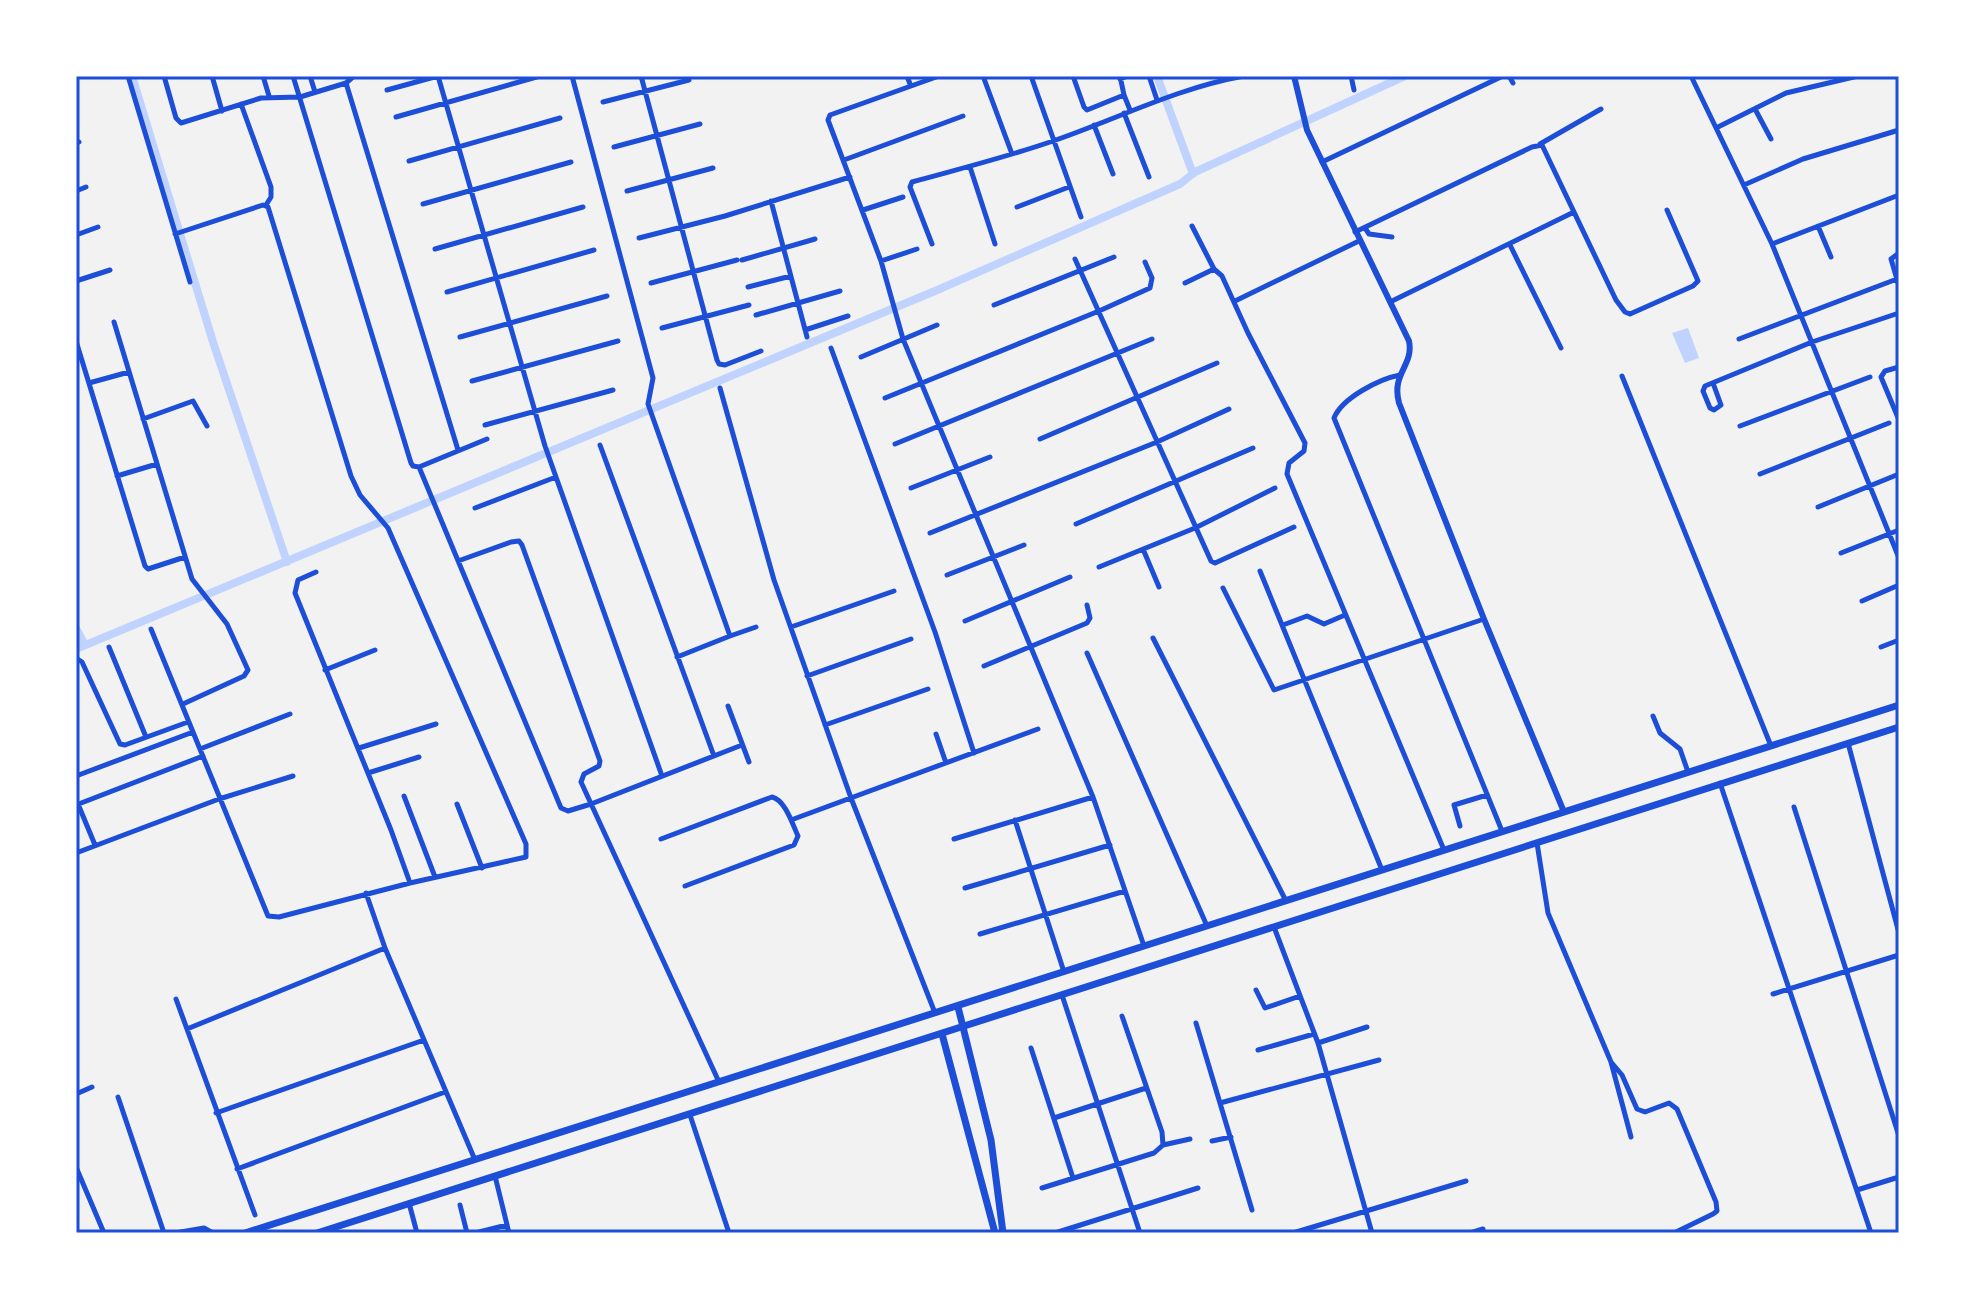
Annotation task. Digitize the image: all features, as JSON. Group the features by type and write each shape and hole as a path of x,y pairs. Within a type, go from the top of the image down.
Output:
{"main road":[{"path":"245,1233 1899,705"},
{"path":"1851,721 1852,742"},
{"path":"317,1233 1899,727"},
{"path":"1162,940 1170,959"},
{"path":"958,1007 991,1140 1003,1233"},
{"path":"936,1014 995,1233"}],"street":[{"path":"128,76 190,282"},
{"path":"164,76 178,122 185,123 269,96 300,97 346,83 354,76"},
{"path":"212,76 222,111"},
{"path":"263,76 269,96"},
{"path":"293,76 411,463 419,467 561,808 568,811 591,804 742,745"},
{"path":"310,76 315,92"},
{"path":"387,90 438,76 546,448 662,776"},
{"path":"396,117 540,76"},
{"path":"572,76 653,378 653,388 647,399 649,407 730,636"},
{"path":"641,76 719,364 725,365 761,351"},
{"path":"907,76 910,84"},
{"path":"939,76 910,84 828,117 881,261 903,339 1093,797 1144,946"},
{"path":"983,76 1012,154"},
{"path":"1031,76 1081,217"},
{"path":"1073,76 1085,109 1124,95"},
{"path":"1128,76 1120,77 1127,112 1149,177"},
{"path":"1149,76 1159,99"},
{"path":"932,244 911,183 1055,140 1170,95 1244,76"},
{"path":"1257,76 1271,76"},
{"path":"1303,76 1294,77 1307,130 1411,348 1396,385 1399,403 1564,812"},
{"path":"1351,76 1354,90"},
{"path":"1322,162 1506,76 1513,83"},
{"path":"1691,76 1772,244 1899,558"},
{"path":"1716,128 1786,93 1858,76"},
{"path":"603,102 689,80"},
{"path":"346,83 458,450"},
{"path":"175,234 266,205 271,197 271,187 241,104"},
{"path":"1355,232 1538,145 1601,109"},
{"path":"1755,109 1771,139"},
{"path":"844,160 963,116"},
{"path":"409,161 560,118"},
{"path":"614,147 700,124"},
{"path":"1094,125 1113,174"},
{"path":"1744,185 1803,159 1899,130"},
{"path":"1538,145 1545,148 1616,300 1630,314 1698,281 1667,210"},
{"path":"423,204 571,162"},
{"path":"970,167 995,244"},
{"path":"627,191 713,168"},
{"path":"639,238 850,177"},
{"path":"76,191 86,187"},
{"path":"1017,207 1069,187"},
{"path":"1772,244 1899,195"},
{"path":"863,210 903,197"},
{"path":"771,201 806,333 848,316"},
{"path":"151,629 268,916 279,917 366,893 526,857 526,844 388,528 360,495 351,476 266,205"},
{"path":"435,249 583,207"},
{"path":"1390,302 1574,212"},
{"path":"1192,226 1214,269 1222,276 1305,443 1304,451 1289,463 1287,474 1445,851"},
{"path":"1818,226 1831,257"},
{"path":"76,235 98,227"},
{"path":"1365,228 1369,234 1392,237"},
{"path":"651,283 815,239"},
{"path":"1235,301 1359,241"},
{"path":"1510,245 1561,348"},
{"path":"881,261 917,249"},
{"path":"447,292 594,250"},
{"path":"1899,253 1891,259 1899,286"},
{"path":"994,305 1114,257"},
{"path":"1075,259 1211,561 1215,563 1294,527"},
{"path":"885,398 1150,288 1152,278 1145,262"},
{"path":"1185,283 1214,269"},
{"path":"76,281 110,270"},
{"path":"748,287 791,276"},
{"path":"1739,339 1897,279"},
{"path":"756,315 840,291"},
{"path":"460,337 607,296"},
{"path":"662,328 749,305"},
{"path":"1713,383 1721,405 1714,410 1710,408 1703,391 1705,386 1812,342 1899,313"},
{"path":"114,322 185,557 198,590 227,624 247,674 183,704"},
{"path":"861,357 937,325"},
{"path":"895,444 1152,339"},
{"path":"76,341 146,568 185,557"},
{"path":"472,381 618,341"},
{"path":"831,348 935,632 974,753"},
{"path":"1040,439 1217,363"},
{"path":"1899,367 1885,371 1881,377 1899,418"},
{"path":"89,383 129,372"},
{"path":"1400,375 1383,379 1342,407 1334,418 1503,832"},
{"path":"1622,376 1771,746"},
{"path":"1740,426 1870,377"},
{"path":"720,388 774,580 807,676 936,1014"},
{"path":"485,425 613,390"},
{"path":"143,419 193,401 207,426"},
{"path":"930,533 1157,442 1229,409"},
{"path":"1760,474 1889,423"},
{"path":"419,467 487,439"},
{"path":"600,445 714,756"},
{"path":"1076,524 1253,448"},
{"path":"911,488 990,457"},
{"path":"117,476 157,464"},
{"path":"1818,507 1899,474"},
{"path":"475,508 556,477"},
{"path":"1099,567 1195,528 1275,488"},
{"path":"1841,553 1899,530"},
{"path":"458,561 511,542 519,541 522,545 600,761 599,766 581,777 719,1083"},
{"path":"947,575 1024,545"},
{"path":"1143,549 1159,587"},
{"path":"1260,571 1382,870"},
{"path":"316,572 298,580 295,593 410,883"},
{"path":"965,621 1070,577"},
{"path":"1862,601 1899,585"},
{"path":"1223,588 1274,690 1484,619"},
{"path":"791,627 894,591"},
{"path":"984,666 1087,623 1090,618 1087,605"},
{"path":"1283,625 1307,616 1324,624 1345,615"},
{"path":"677,657 756,627"},
{"path":"1153,638 1286,901"},
{"path":"807,676 911,639"},
{"path":"1881,647 1899,640"},
{"path":"109,647 146,737"},
{"path":"325,670 375,650"},
{"path":"1087,653 1207,926"},
{"path":"76,658 82,662 116,741 125,745 188,722"},
{"path":"825,725 928,689"},
{"path":"728,706 749,762"},
{"path":"95,845 77,805 290,714"},
{"path":"1653,716 1660,733 1680,749 1688,772"},
{"path":"359,748 436,724"},
{"path":"791,820 1038,729"},
{"path":"76,776 193,732"},
{"path":"936,734 946,763"},
{"path":"1852,742 1899,933"},
{"path":"368,773 419,757"},
{"path":"76,853 219,799 293,776"},
{"path":"1720,783 1871,1233"},
{"path":"1460,826 1454,805 1487,795"},
{"path":"404,796 435,877"},
{"path":"661,839 772,797 779,799 791,820 798,836 794,845 685,886"},
{"path":"954,839 1093,797"},
{"path":"457,804 482,868"},
{"path":"1794,807 1899,1136"},
{"path":"1015,820 1064,972"},
{"path":"1537,842 1548,913 1611,1062 1631,1137"},
{"path":"965,888 1110,845"},
{"path":"980,934 1126,891"},
{"path":"366,893 385,948 475,1160"},
{"path":"1274,926 1318,1043 1372,1233"},
{"path":"187,1029 385,948"},
{"path":"1773,994 1899,955"},
{"path":"1256,990 1265,1008 1300,996"},
{"path":"1062,995 1140,1233"},
{"path":"176,999 255,1215"},
{"path":"1122,1016 1162,1132 1163,1145"},
{"path":"1196,1023 1252,1210"},
{"path":"1318,1043 1367,1027"},
{"path":"1258,1050 1314,1034"},
{"path":"216,1113 424,1040"},
{"path":"1031,1048 1073,1178"},
{"path":"1220,1103 1379,1060"},
{"path":"1611,1062 1622,1075 1637,1109 1645,1112 1669,1103 1677,1109 1716,1202 1717,1211 1713,1214 1674,1233"},
{"path":"76,1094 92,1087"},
{"path":"1054,1118 1146,1088"},
{"path":"237,1169 445,1092"},
{"path":"118,1097 164,1233"},
{"path":"690,1115 729,1233"},
{"path":"1212,1141 1231,1137"},
{"path":"1042,1188 1154,1153 1163,1145 1190,1139"},
{"path":"76,1167 104,1233"},
{"path":"495,1176 509,1233"},
{"path":"1857,1190 1899,1177"},
{"path":"1293,1233 1466,1181"},
{"path":"1055,1233 1198,1188"},
{"path":"409,1203 417,1233"},
{"path":"460,1205 467,1233"},
{"path":"475,1233 507,1225"},
{"path":"175,1233 204,1228 213,1233"},
{"path":"1470,1233 1483,1229"}],"water":[{"path":"1688,328 1699,358 1685,363 1672,333"}],"waterway":[{"path":"132,76 213,342 287,562"},
{"path":"1157,76 1193,174"},
{"path":"76,649 935,291 1180,184 1195,172 1405,76"},
{"path":"76,628 85,645"}]}
